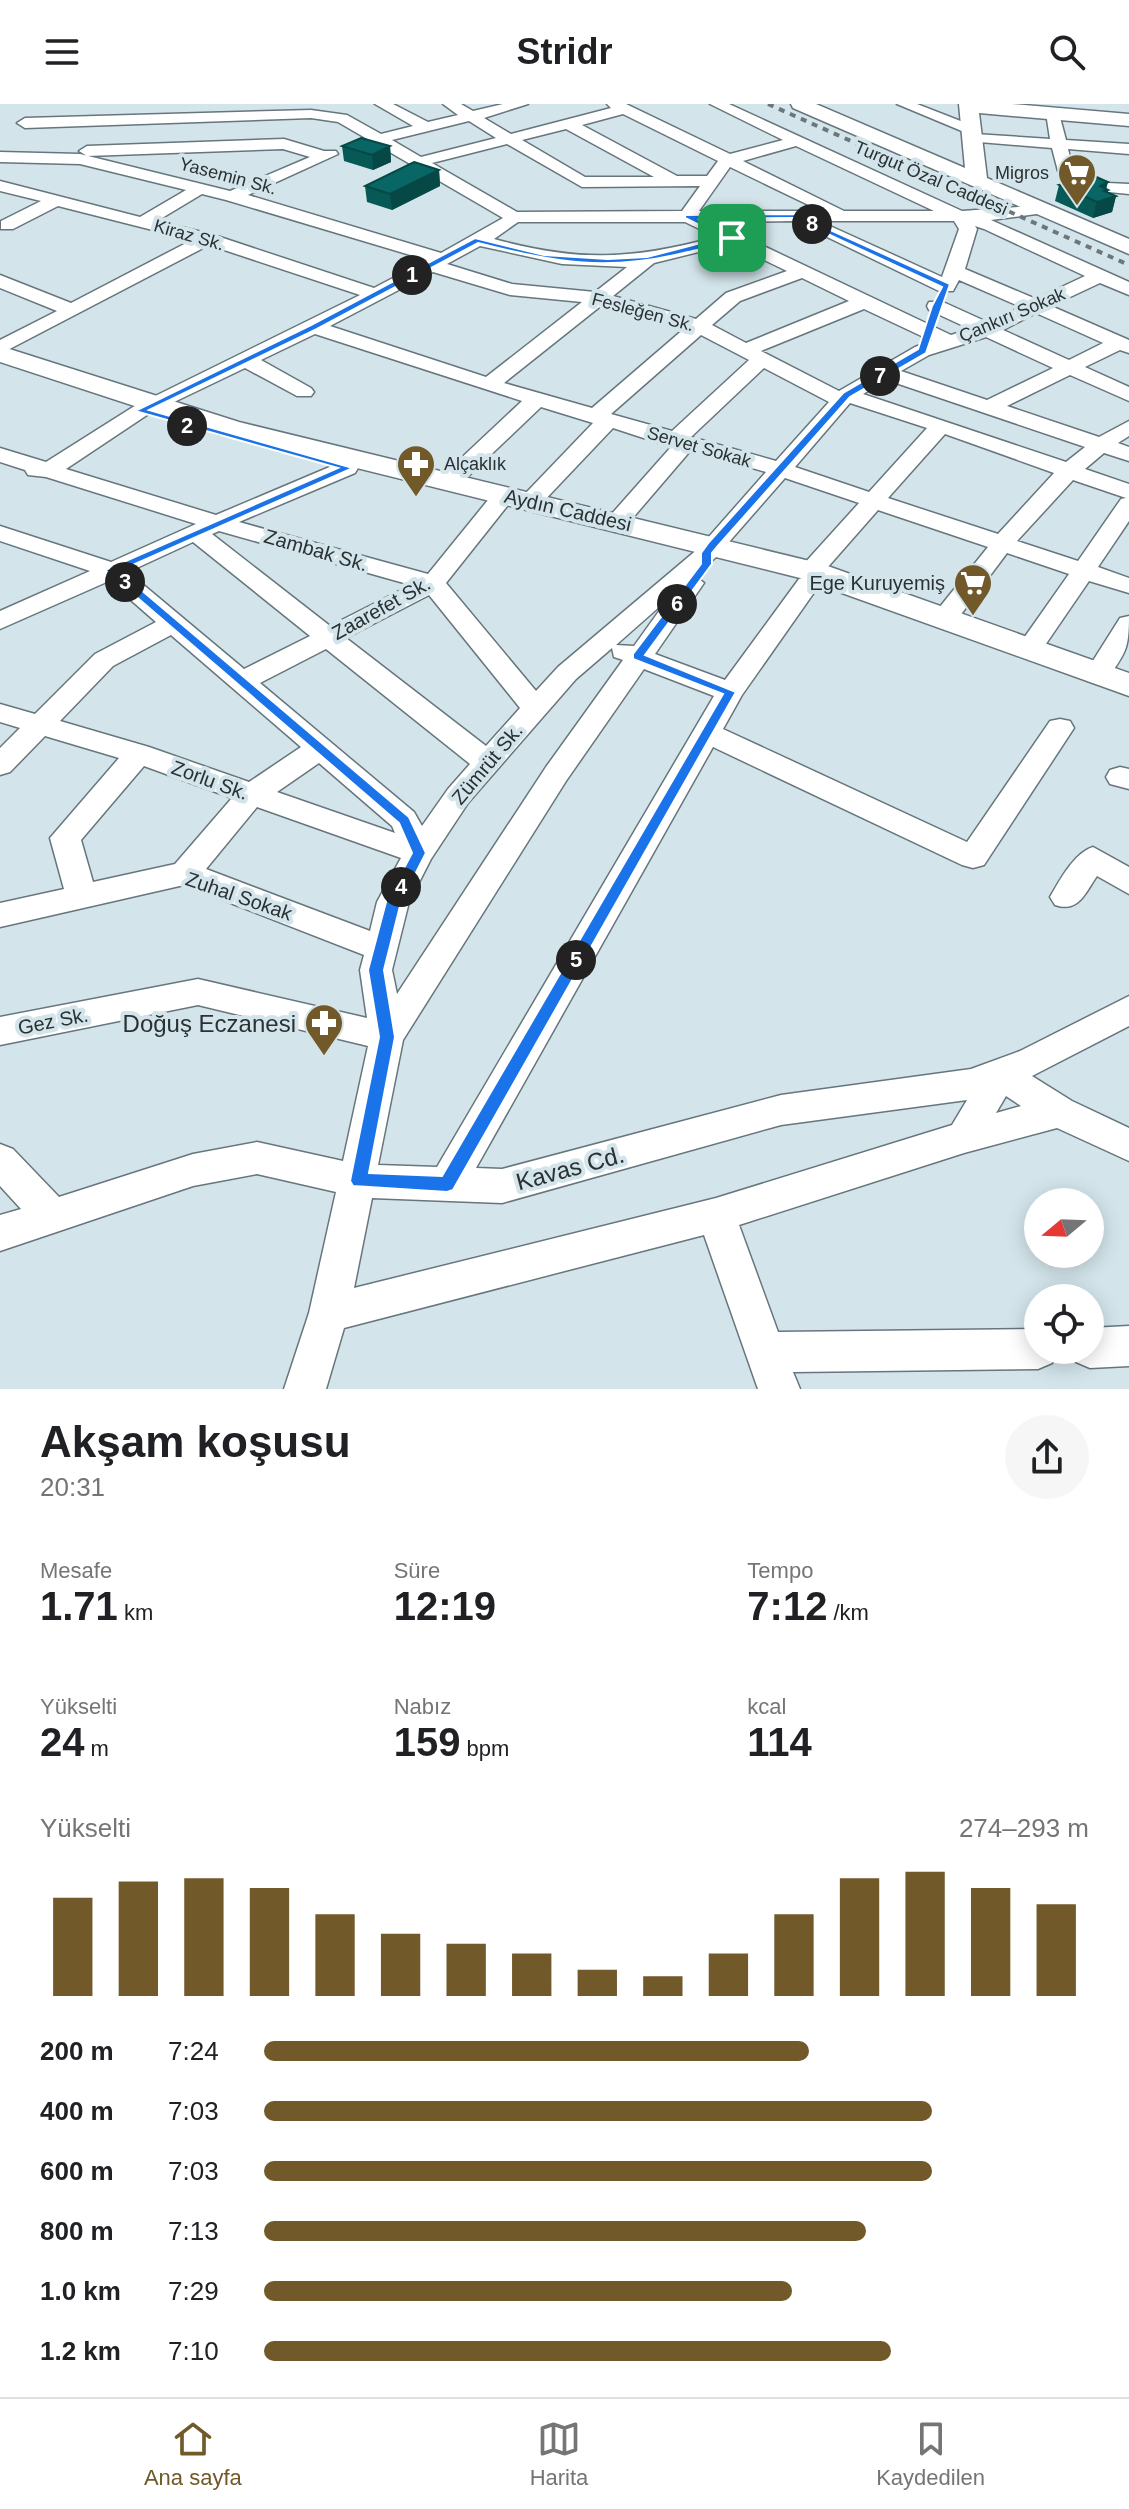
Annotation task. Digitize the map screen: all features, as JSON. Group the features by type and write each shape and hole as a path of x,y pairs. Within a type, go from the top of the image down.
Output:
{"main road":[{"path":"800,104 1129,247"},
{"path":"977,181 968,105 1123,119"},
{"path":"1086,229 1129,229"},
{"name":"Aydın Caddesi","path":"0,354 147,408 617,522 810,578 944,619 1129,685"},
{"name":"Aydın Caddesi","path":"0,367 347,468 496,505 710,549"},
{"name":"Aydın Caddesi","path":"810,578 1129,698"}],"street":[{"path":"38,104 19,124 312,109 342,118 514,217 641,243"},
{"path":"43,183 82,155 109,104"},
{"path":"382,104 426,127"},
{"path":"450,104 582,182 712,181"},
{"path":"232,196 324,156 376,138 521,104"},
{"name":"Turgut Özal Caddesi","path":"717,104 959,216 990,225 1129,289"},
{"path":"904,104 972,134 1129,149"},
{"path":"419,162 569,124 620,107 844,216"},
{"path":"1053,113 1064,168 1105,188 1129,189"},
{"path":"1123,119 1129,142"},
{"path":"569,124 675,181"},
{"path":"489,385 598,298 641,243 687,216 727,160 798,141"},
{"path":"82,155 284,144 324,156"},
{"name":"Yasemin Sk.","path":"0,157 82,155 232,196 436,262"},
{"name":"Kiraz Sk.","path":"0,186 43,183 59,199 208,239 375,294"},
{"path":"143,222 200,188"},
{"path":"7,225 59,199"},
{"path":"687,216 959,216 1013,214 1038,209"},
{"path":"687,216 864,302 926,341 936,306 951,278 968,229 959,216"},
{"path":"795,216 951,278 1036,306 1124,345"},
{"path":"0,473 49,470 147,408 314,327 496,231 514,217"},
{"path":"241,250 265,238"},
{"path":"477,240 544,258 641,243 732,238"},
{"path":"0,348 208,239"},
{"name":"Fesleğen Sk.","path":"436,262 510,289 598,298 698,326 844,398 941,425 1129,492"},
{"path":"531,501 601,419 698,326 733,297 801,272"},
{"name":"Çankırı Sokak","path":"710,549 844,398 886,373 926,341 949,342 987,330 1099,276"},
{"path":"0,281 72,310"},
{"path":"617,522 753,355 864,302"},
{"path":"936,306 1129,395"},
{"name":"Servet Sokak","path":"314,327 489,385 779,469 1129,586"},
{"path":"991,406 1070,367 1124,345"},
{"path":"245,360 304,392"},
{"path":"886,373 1129,454"},
{"path":"449,482 537,399"},
{"path":"447,1184 730,692 810,578 941,425"},
{"path":"944,619 1002,544 1069,471 1099,444 1129,427"},
{"name":"Zambak Sk.","path":"0,455 206,528 433,583"},
{"path":"0,621 347,468"},
{"path":"1030,648 1129,504"},
{"name":"Zaarefet Sk.","path":"243,681 433,583 496,505"},
{"path":"206,528 327,637 487,762"},
{"path":"0,533 111,570 404,820 419,853"},
{"path":"305,1389 329,1313 387,1037 556,774 707,564 710,549"},
{"name":"Zümrüt Sk.","path":"387,1037 376,970 393,902 419,853 458,796 567,673 710,549"},
{"path":"433,583 535,708"},
{"path":"0,765 104,660 174,623"},
{"path":"1097,675 1129,624"},
{"path":"603,644 730,692"},
{"name":"Zorlu Sk.","path":"0,713 139,754 419,853"},
{"path":"707,733 973,857 1060,728"},
{"path":"185,873 251,795 320,748"},
{"path":"81,895 65,838 139,754"},
{"path":"1066,897 1093,858 1129,882"},
{"name":"Zuhal Sokak","path":"0,915 185,873 382,949"},
{"name":"Gez Sk.","path":"0,1031 198,992 387,1037"},
{"name":"Kavas Cd.","path":"0,1233 193,1170 257,1158 359,1181 502,1186 781,1110 972,1084 1032,1061 1129,1010"},
{"path":"964,1137 1000,1074 1059,1112 1129,1145"},
{"path":"329,1313 716,1215 964,1137 1059,1112"},
{"path":"0,1160 52,1216"},
{"path":"716,1215 772,1371 1024,1350"},
{"path":"1104,1347 1129,1346"}],"building":[{"path":"361,138 390,146 372,155 342,146"},
{"path":"414,162 439,170 390,194 365,186"},
{"path":"1091,175 1108,182 1100,186 1116,196 1097,202 1059,185"}],"railway":[{"path":"768,104 1129,265"}],"place":[{"name":"Migros","path":"1077,207"},
{"name":"Alçaklık","path":"416,498"},
{"name":"Ege Kuruyemiş","path":"973,617"},
{"name":"Doğuş Eczanesi","path":"324,1057"}],"route":[{"path":"687,216 795,216 947,286 936,306 922,351 846,395 713,545 707,553 707,564 638,656 730,692 447,1184 359,1181 387,1037 376,970 393,902 419,853 404,820 111,570 347,468 140,411 314,327 477,240 544,258 608,261 647,260 732,238 687,216"}]}
